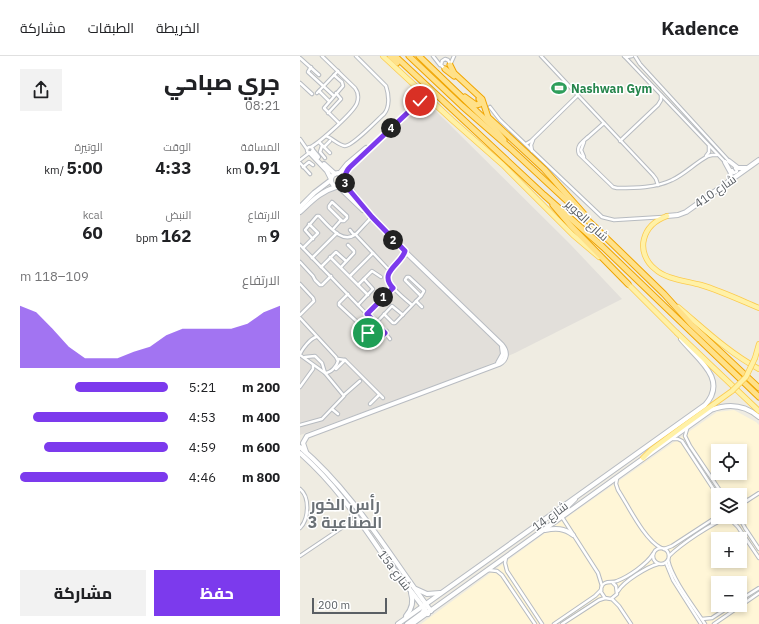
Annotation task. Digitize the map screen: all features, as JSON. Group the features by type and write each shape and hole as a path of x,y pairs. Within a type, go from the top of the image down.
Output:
{"highway":[{"path":"390,56 405,69 411,72"},
{"path":"395,56 411,72"},
{"name":"شارع العوير","path":"409,56 595,227 664,294 692,325 759,388"},
{"path":"419,56 494,128 509,147"},
{"path":"450,65 454,73 483,101 485,112 488,117 544,169 577,204 595,227"},
{"path":"445,69 461,84 475,94 480,100 480,104 475,105 462,93 452,87"},
{"name":"شارع العوير","path":"411,72 544,195 567,214 759,397"},
{"path":"544,195 570,225 628,284"}],"main road":[{"path":"383,56 503,165 573,235 628,284 759,411"},
{"path":"300,208 314,193 368,147 417,101 419,95 418,88"},
{"path":"300,212 327,190 342,186 345,180 346,172 350,167 419,102 425,100 431,101"},
{"path":"310,150 329,170 345,180 371,217"},
{"path":"306,452 303,447 303,441 307,436 501,363 506,356 505,348 371,217 338,187 332,185 327,171 310,150"},
{"name":"شارع 410","path":"667,216 678,215 686,212 759,160"},
{"path":"727,161 739,169 748,167"},
{"path":"727,161 731,173 728,182"},
{"path":"667,216 654,223 648,230 644,239 644,254 652,267 662,274 714,290 759,308"},
{"path":"664,294 711,336 758,368"},
{"name":"شارع 14","path":"412,624 444,592 702,408 708,402 712,394 712,376 676,332"},
{"path":"643,458 651,450 732,391 746,377 755,358 759,344"},
{"name":"شارع 14","path":"399,623 426,609 486,571 711,410 724,406 742,407 759,417"},
{"path":"300,437 314,433"},
{"name":"15a شارع","path":"300,448 334,480 360,512 426,609"},
{"name":"15a شارع","path":"300,453 337,491 353,510 384,556 407,582"},
{"path":"337,491 357,513 360,512"},
{"path":"562,516 565,509 574,501 576,497"},
{"path":"543,530 558,528 568,531 573,535"},
{"path":"493,557 497,563"},
{"path":"407,582 424,594 444,592"},
{"path":"399,623 410,612 412,605 407,582"},
{"path":"407,624 426,609"}],"street":[{"path":"326,136 331,137 342,145 351,144 384,114 388,108 388,91 386,86 356,56"},
{"path":"434,56 446,59 449,61 450,65"},
{"path":"434,56 443,69 449,68 454,56"},
{"path":"440,65 442,61 454,56"},
{"path":"541,56 655,177 658,185"},
{"path":"624,56 634,56 727,161"},
{"path":"624,56 708,145 719,156 727,161"},
{"path":"301,158 356,106 358,97 355,88 324,57"},
{"path":"300,58 319,74 314,78"},
{"path":"311,67 308,72 334,96"},
{"path":"329,101 318,92 338,71"},
{"path":"334,75 344,84 324,108 339,123"},
{"path":"300,83 312,94"},
{"path":"328,113 341,99 336,93"},
{"path":"526,144 530,142 578,95"},
{"path":"658,105 661,100 661,95"},
{"path":"620,141 658,105 662,102 669,103"},
{"path":"490,107 500,120 602,217 614,220 667,216"},
{"path":"604,123 588,137 582,144 580,150 587,161 614,188 658,185 676,178 712,154 719,156"},
{"path":"523,142 536,136"},
{"path":"532,150 532,144 536,136"},
{"path":"300,139 310,150"},
{"path":"325,158 320,152 323,146 330,141"},
{"path":"319,142 330,153"},
{"path":"705,158 709,152 708,145"},
{"path":"303,167 309,162 313,166"},
{"path":"300,163 310,174"},
{"path":"333,229 341,220 344,221 347,216 335,203 332,203 329,208 341,220"},
{"path":"313,239 305,230 318,216 337,233 344,237 355,234 371,217"},
{"path":"303,248 318,233 309,224"},
{"path":"350,230 390,271"},
{"path":"312,258 337,233"},
{"path":"300,245 386,332 390,339"},
{"path":"340,267 354,252 348,245"},
{"path":"321,266 337,252 346,261"},
{"path":"350,276 373,253"},
{"path":"407,253 390,271 389,281 393,288 412,305"},
{"path":"330,257 368,295"},
{"path":"300,262 320,285 322,285 331,276"},
{"path":"358,285 373,271 381,277"},
{"path":"384,314 394,323 403,315 421,296 424,292 408,277 405,280 421,296"},
{"path":"358,305 373,290 373,288 364,279"},
{"path":"300,284 314,301 300,317 338,359 345,360 383,398"},
{"path":"367,314 393,288"},
{"path":"348,294 339,303 339,306 367,331 374,341 377,341 386,332"},
{"path":"416,301 422,307"},
{"path":"376,323 393,306 403,315"},
{"path":"317,337 312,339 300,354 325,373 344,395"},
{"path":"304,358 315,356 322,363 325,373"},
{"path":"325,373 330,372 337,364 338,359"},
{"path":"336,369 345,360"},
{"path":"300,387 313,369 313,365"},
{"path":"300,381 305,381"},
{"path":"300,426 321,420 343,398 344,395 360,381"},
{"path":"370,404 379,395"},
{"path":"332,409 338,414"},
{"path":"687,428 685,434 686,437 718,488"},
{"path":"671,439 680,440 684,444 713,488"},
{"path":"684,444 687,443 696,454"},
{"path":"618,476 616,482 618,490 650,540 668,552 670,567 680,586 705,624"},
{"path":"300,489 306,497 307,509 306,519 300,528"},
{"path":"748,500 759,492"},
{"path":"300,556 349,522 353,510"},
{"path":"562,516 598,573 602,594 606,598"},
{"path":"554,624 596,596 607,582 613,583 622,579 645,564 656,550 672,546 711,521"},
{"path":"349,522 362,523"},
{"path":"701,624 670,576 666,563 679,547 715,524"},
{"path":"734,524 738,527 759,558"},
{"path":"743,524 759,549"},
{"path":"653,554 654,560 658,564"},
{"path":"506,556 505,566 508,574 542,624"},
{"path":"562,624 599,600 616,596 622,585 652,566 666,563"},
{"path":"486,571 497,571 504,578 535,624"},
{"path":"504,578 504,574 508,574"},
{"path":"613,583 618,591"},
{"path":"747,596 759,588"},
{"path":"714,624 759,593"},
{"path":"611,598 619,606 631,624"},
{"path":"702,619 712,618 721,612"}],"shaded area":[{"path":"429,105 570,244 622,299 515,353 460,377 300,435 300,214 324,192 338,190 347,181 348,169 409,112 421,106"},
{"path":"734,410 759,425 759,624 421,624 559,523 717,412"}],"place":[{"name":"Nashwan Gym","path":"559,88"}],"district":[{"name":"رأس الخور الصناعية 3","path":"345,513"}],"route":[{"path":"368,333 376,342 385,333 367,314 393,288 388,278 389,273 403,256 405,251 389,236 346,186 345,176 350,167 420,101"}]}
